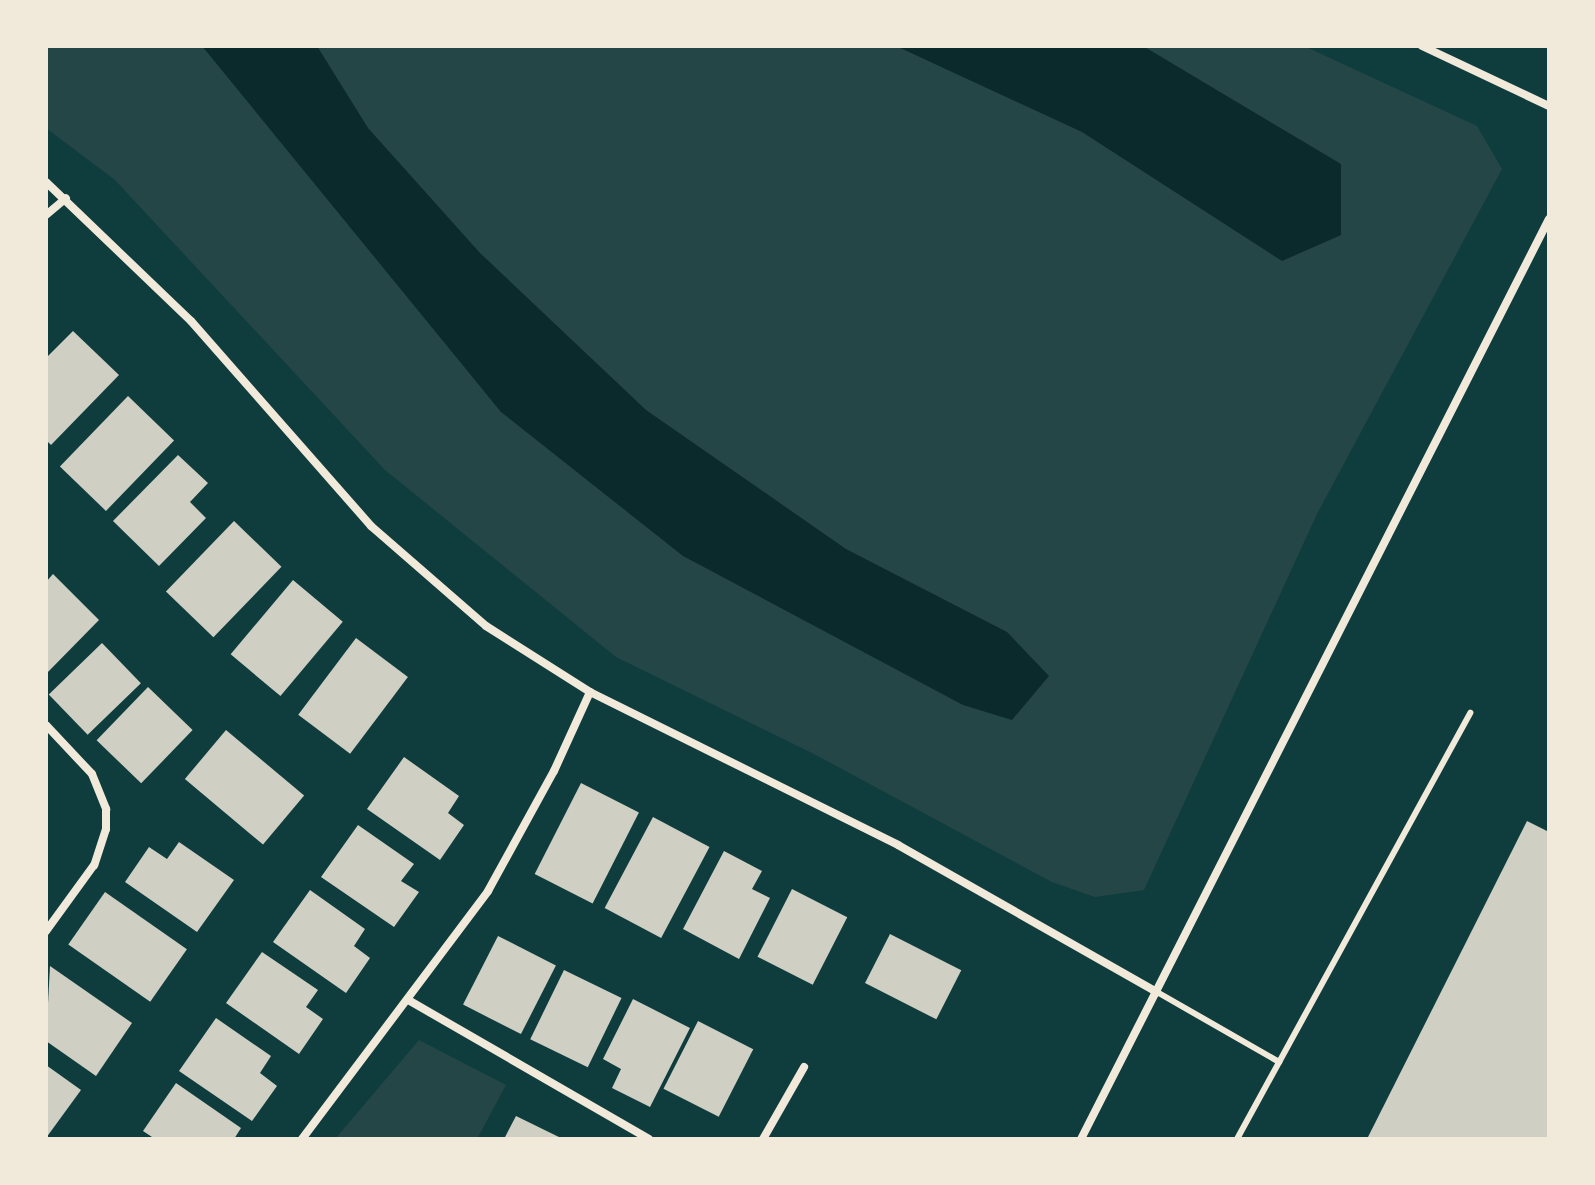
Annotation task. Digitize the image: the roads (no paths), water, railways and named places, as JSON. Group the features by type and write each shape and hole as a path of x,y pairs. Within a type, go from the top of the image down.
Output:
{"street":[{"path":"1422,46 1549,106"},
{"path":"46,182 181,310 371,526 486,626 590,692 898,845 1157,992"},
{"path":"46,215 66,198"},
{"path":"1081,1139 1549,219"},
{"path":"302,1139 410,1001 495,879 554,771 590,692"},
{"path":"46,725 92,774 106,809 106,829 94,865 46,931"},
{"path":"410,1001 649,1139"},
{"path":"763,1139 804,1067"}],"lane":[{"path":"1237,1139 1470,713"},
{"path":"1157,992 1279,1062"}]}
